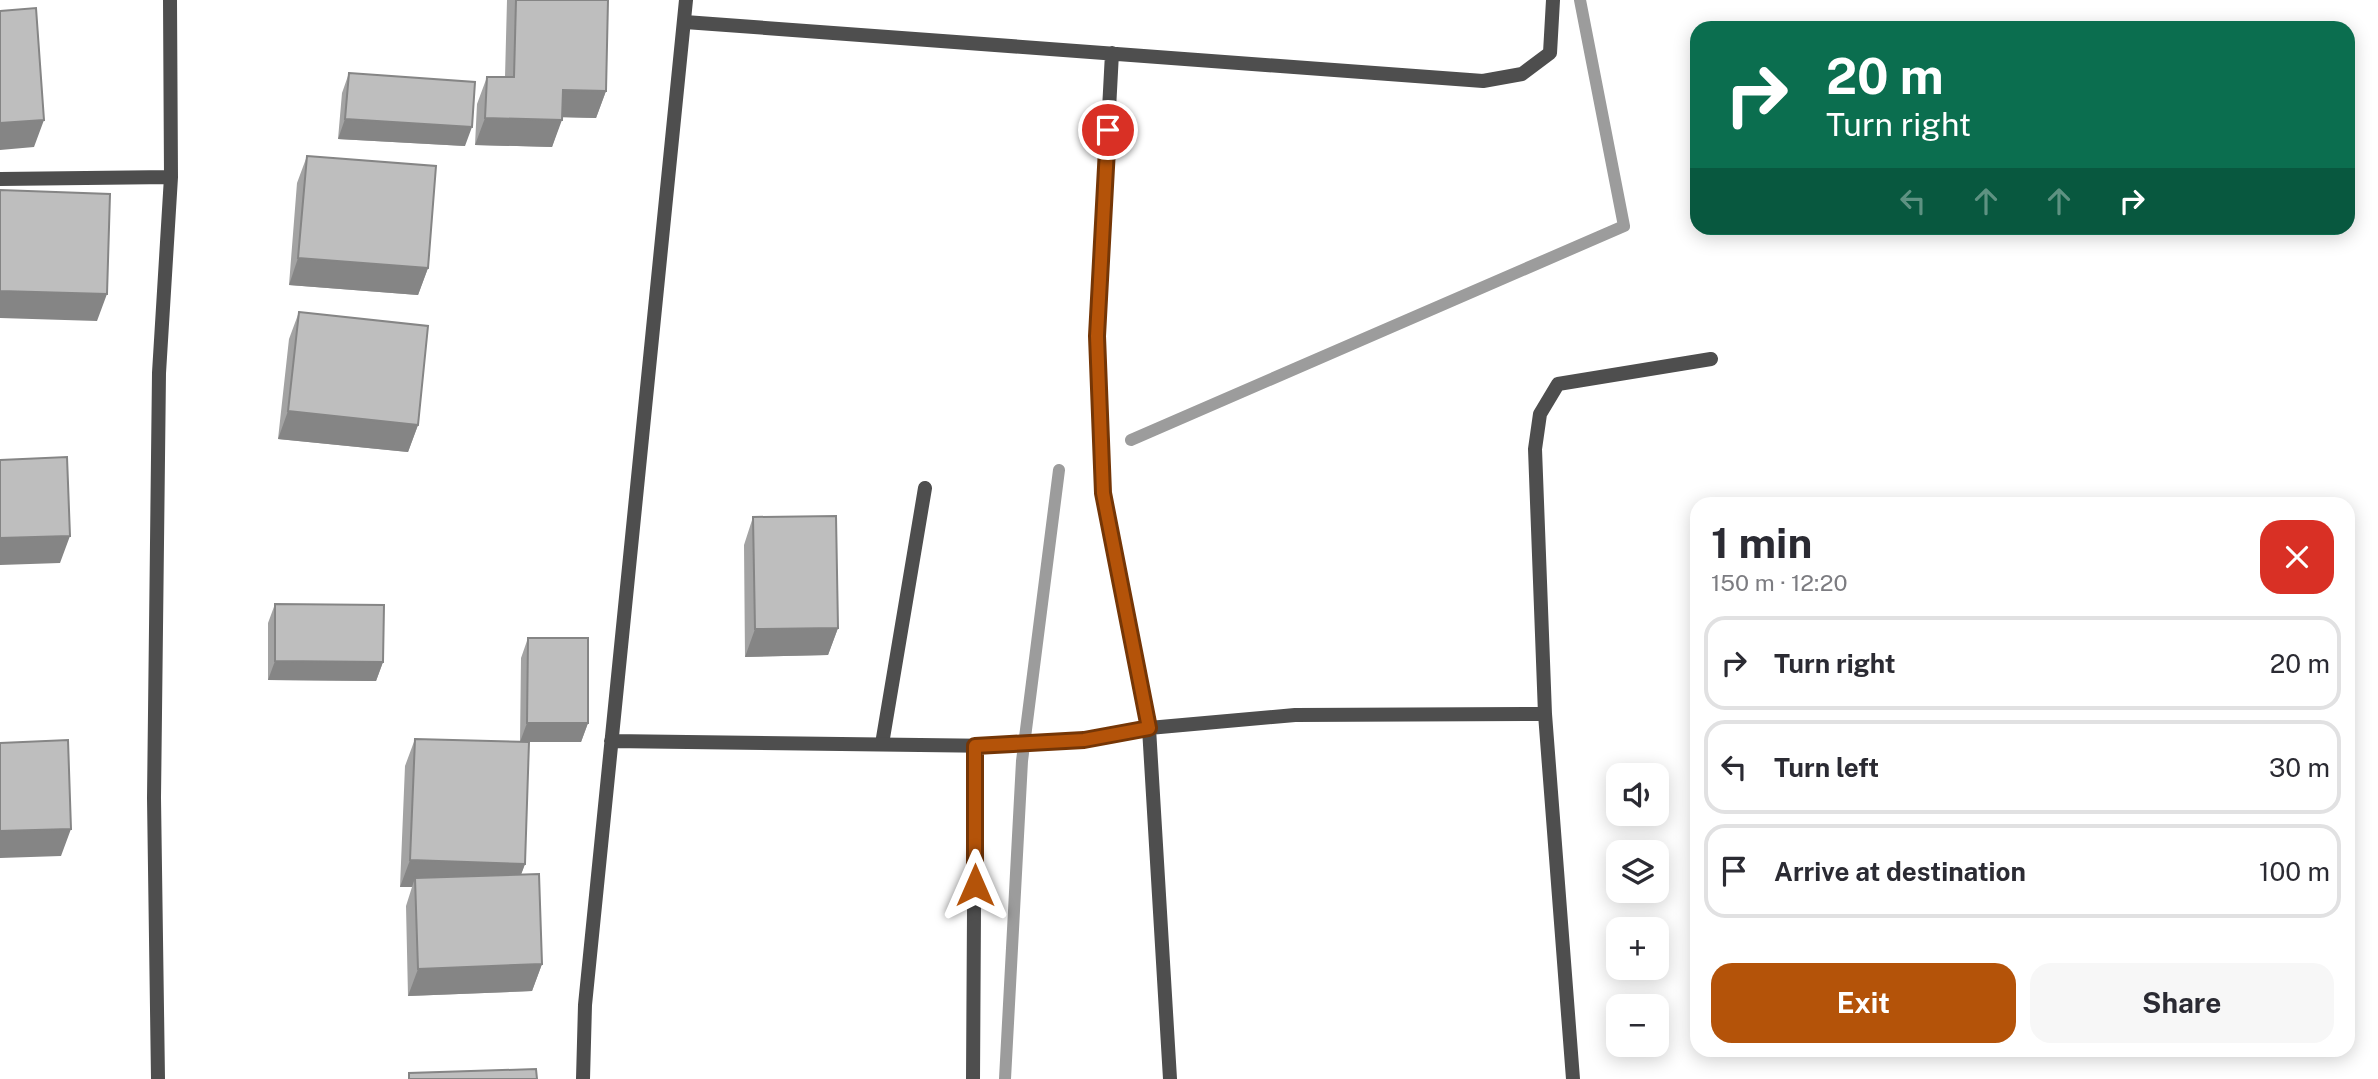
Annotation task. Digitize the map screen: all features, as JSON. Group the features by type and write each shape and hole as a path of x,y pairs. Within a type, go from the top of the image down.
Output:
{"street":[{"path":"158,1079 154,798 159,373 171,177 170,0"},
{"path":"583,1079 585,1005 686,0"},
{"path":"685,22 1483,80 1522,74 1550,54 1553,0"},
{"path":"1112,53 1097,336 1103,493 1149,728 1170,1079"},
{"path":"0,179 171,177"},
{"path":"1573,1079 1545,714 1535,449 1540,414 1558,384 1711,359"},
{"path":"882,744 925,488"},
{"path":"611,741 999,746 1084,740 1149,728 1295,715 1545,714"},
{"path":"973,1079 975,746"}],"building":[{"path":"516,0 608,0 606,91 563,90 562,120 485,118 487,77 514,77"},
{"path":"36,8 44,120 0,123 0,11"},
{"path":"349,73 475,82 472,127 345,119"},
{"path":"307,156 436,166 428,268 298,258"},
{"path":"0,190 110,194 107,294 0,291"},
{"path":"299,312 428,326 418,425 288,411"},
{"path":"67,457 70,536 0,538 0,460"},
{"path":"836,516 838,628 755,629 753,517"},
{"path":"275,604 384,605 383,662 275,661"},
{"path":"528,638 588,638 588,723 527,723"},
{"path":"415,739 529,742 525,864 410,860"},
{"path":"68,740 71,829 0,831 0,743"},
{"path":"539,874 542,964 418,969 415,878"},
{"path":"536,1069 537,1079 409,1079 409,1073"}],"waterway":[{"path":"1131,440 1624,226 1580,0"},
{"path":"1005,1079 1022,761 1059,470"}],"route":[{"path":"975,885 975,746 1084,740 1149,728 1103,493 1097,336 1108,130"}]}
